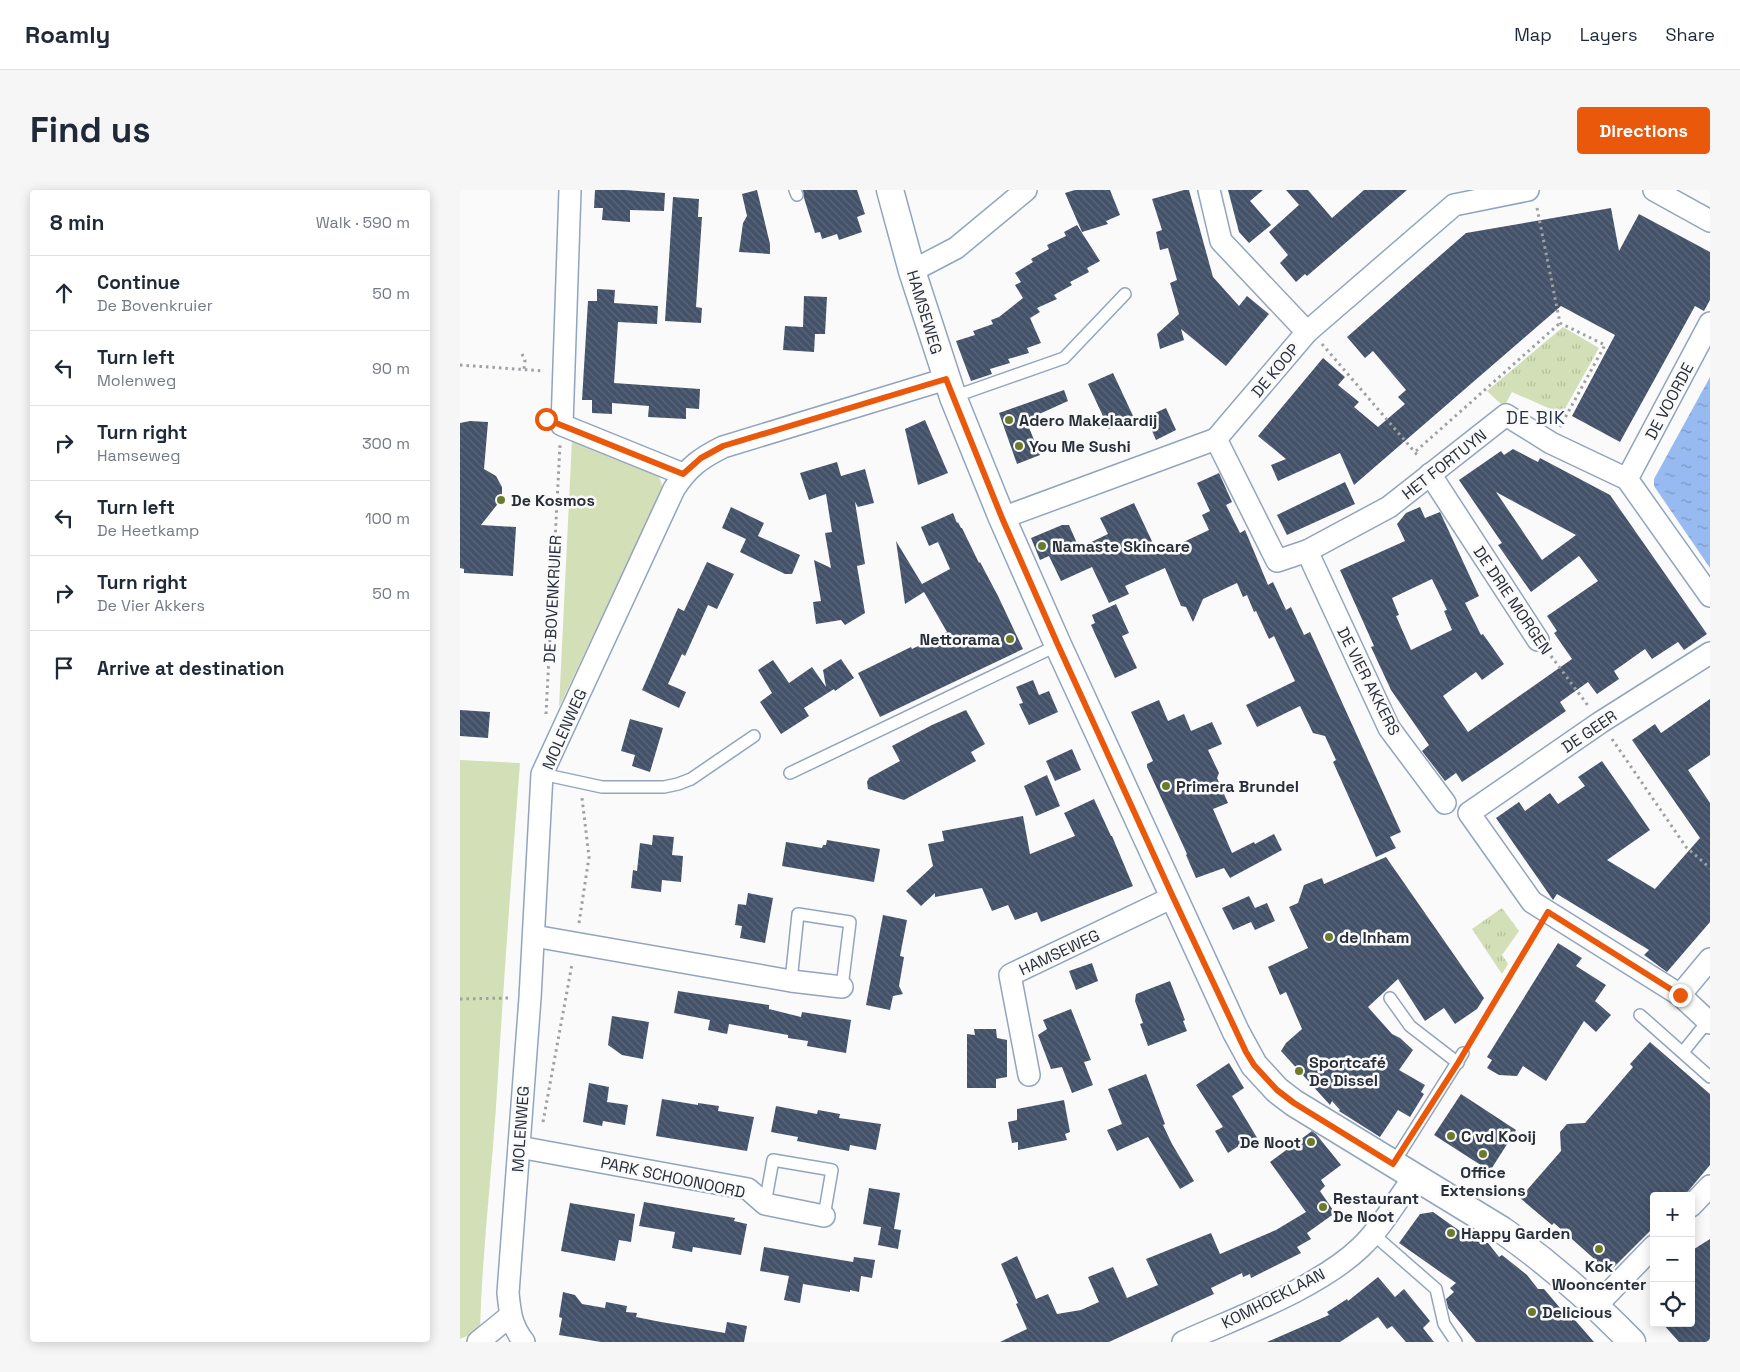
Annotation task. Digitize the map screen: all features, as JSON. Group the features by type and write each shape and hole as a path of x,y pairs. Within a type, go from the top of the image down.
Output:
{"street":[{"path":"570,190 563,372 554,422 683,474"},
{"name":"HAMSEWEG","path":"890,190 912,271 949,388 1002,518 1173,897 1236,1032 1254,1065 1277,1090 1294,1103 1521,1243 1596,1306 1632,1342"},
{"path":"912,271 956,248 1026,190"},
{"path":"1209,190 1221,241 1307,332"},
{"path":"1654,190 1710,221"},
{"name":"DE KOOP","path":"1002,518 1216,439 1307,332 1454,205 1531,195"},
{"name":"DE VOORDE","path":"1627,479 1710,323"},
{"name":"MOLENWEG","path":"524,1342 510,1316 508,1292 529,1149 530,998 542,774 674,489 683,474 701,458 723,446 949,388"},
{"name":"HET FORTUYN","path":"1216,439 1277,560 1306,551 1389,508 1506,415 1551,443 1627,479 1710,596"},
{"name":"DE DRIE MORGEN","path":"1430,474 1538,640"},
{"name":"DE VIER AKKERS","path":"1306,551 1389,728 1445,804"},
{"name":"DE GEER","path":"1548,912 1532,902 1469,813 1601,722 1710,653"},
{"name":"HAMSEWEG","path":"1029,1075 1010,975 1173,897"},
{"path":"1548,912 1680,995 1709,1022"},
{"path":"534,936 791,981 842,987"},
{"path":"1680,995 1710,960"},
{"name":"PARK SCHOONOORD","path":"529,1149 748,1189 765,1204 824,1216"},
{"name":"KOMHOEKLAAN","path":"1183,1342 1307,1284 1347,1258 1373,1234 1403,1170"},
{"path":"1695,1202 1710,1186"},
{"path":"1596,1306 1650,1250"},
{"path":"478,1342 510,1316"}],"lane":[{"path":"949,388 1064,358 1125,294"},
{"path":"790,773 1058,645"},
{"path":"542,774 602,787 664,787 691,779 754,736"},
{"path":"791,981 798,914 850,922 842,987"},
{"path":"1390,998 1410,1026 1460,1058 1403,1170"},
{"path":"1640,1015 1710,1076"},
{"path":"1683,1052 1709,1022"},
{"path":"765,1204 773,1160 832,1170 824,1216"},
{"path":"1373,1234 1436,1289 1444,1324 1456,1342"}],"path":[{"path":"1531,195 1560,323"},
{"path":"1416,450 1560,323"},
{"path":"1551,443 1605,345 1560,323"},
{"path":"1307,332 1326,347 1416,450 1430,474"},
{"path":"522,354 525,360 524,369"},
{"path":"460,365 563,372"},
{"name":"DE BOVENKRUIER","path":"546,714 554,422"},
{"name":"DE DRIE MORGEN","path":"1538,640 1601,722 1686,847 1710,868"},
{"name":"MOLENWEG","path":"529,1149 575,943 589,857 579,782"},
{"path":"1460,1058 1548,912"},
{"path":"460,999 530,998"}],"green space":[{"path":"1563,327 1599,348 1562,414 1512,392 1504,407 1487,391"},
{"path":"572,440 658,473 663,488 559,707"},
{"path":"460,760 520,763 480,1330 460,1339"},
{"path":"1502,908 1519,931 1502,955 1508,964 1502,974 1472,929"}],"water":[{"path":"1710,377 1710,568 1654,486 1654,479"}],"building":[{"path":"595,190 665,193 664,211 630,210 630,222 602,220 603,208 594,208"},
{"path":"757,190 770,244 770,254 739,252 743,223 747,216 742,194"},
{"path":"803,190 857,190 865,214 857,217 862,232 839,240 837,234 822,239 820,232 815,233"},
{"path":"1075,190 1110,190 1120,215 1106,221 1108,224 1082,232 1065,193"},
{"path":"1189,190 1213,277 1239,306 1247,296 1269,314 1226,366 1181,329 1184,340 1160,349 1157,334 1179,314 1170,283 1177,280 1168,248 1160,250 1156,232 1162,230 1152,199"},
{"path":"1228,190 1263,190 1250,201 1271,225 1249,243 1239,232"},
{"path":"1286,190 1308,190 1332,218 1364,190 1407,190 1307,276 1305,274 1296,282 1280,263 1288,255 1269,232 1299,205"},
{"path":"673,197 699,199 698,217 702,217 696,307 702,308 701,323 665,321"},
{"path":"1611,208 1619,251 1639,214 1710,252 1710,300 1704,311 1695,306 1620,442 1572,416 1615,335 1561,306 1354,485 1340,453 1278,481 1271,465 1286,459 1258,436 1323,358 1345,377 1338,385 1359,402 1354,407 1378,427 1405,404 1398,397 1406,390 1373,351 1365,358 1347,337 1466,233"},
{"path":"1077,225 1100,261 1087,268 1089,272 1070,282 1072,285 1054,295 1057,299 1037,308 1040,312 1030,318 1041,343 1027,348 1029,353 1008,359 1010,363 990,369 992,374 971,381 956,341 975,335 973,331 993,324 991,320 999,317 1023,298 1015,285 1021,282 1015,273 1033,262 1031,259 1049,249 1047,245 1066,236 1064,232"},
{"path":"597,289 615,290 614,303 658,306 657,324 618,322 614,383 700,389 699,409 686,408 686,419 648,417 649,406 612,403 612,414 592,413 592,400 582,400 588,301 597,301"},
{"path":"804,296 827,297 825,334 815,334 814,352 783,350 785,326 803,327"},
{"path":"1113,373 1134,418 1109,429 1088,384"},
{"path":"1064,390 1068,401 1026,420 1040,455 1017,464 999,413"},
{"path":"1166,408 1176,430 1156,440 1146,417"},
{"path":"925,420 948,473 918,485 905,429"},
{"path":"470,421 488,422 484,469 496,476 502,487 500,501 481,525 516,527 513,576 464,573 464,569 460,568 460,423"},
{"path":"1513,449 1538,462 1540,458 1610,495 1707,634 1684,650 1678,642 1652,659 1645,649 1614,671 1619,679 1597,694 1588,682 1560,702 1566,711 1501,756 1462,782 1456,773 1445,781 1422,751 1429,745 1391,690 1371,647 1374,646 1340,570 1405,541 1397,524 1406,513 1420,507 1425,518 1440,512 1479,596 1465,603 1481,635 1483,634 1504,664 1482,680 1476,672 1443,696 1468,732 1572,659 1554,633 1557,631 1547,616 1598,581 1579,556 1531,592 1498,545 1502,543 1459,480 1501,451 1504,455","holes":["1496,492 1576,535 1542,560","1432,579 1447,610 1444,611 1452,630 1411,650 1396,616 1399,615 1392,598"]},
{"path":"837,462 841,476 865,469 874,503 858,507 855,502 865,564 857,566 865,613 845,625 841,620 816,624 813,602 821,601 814,560 831,568 825,533 832,532 826,494 809,500 800,473"},
{"path":"1219,473 1232,502 1226,505 1240,533 1245,530 1268,585 1273,582 1286,610 1291,607 1304,635 1310,632 1401,832 1390,837 1396,848 1376,857 1333,762 1336,760 1325,736 1313,733 1300,706 1257,727 1246,705 1295,681 1274,636 1269,639 1247,595 1243,597 1237,583 1203,599 1193,622 1186,607 1181,606 1165,568 1125,586 1129,594 1109,603 1092,567 1061,581 1049,556 1040,560 1031,538 1062,525 1069,525 1079,548 1108,534 1100,518 1134,503 1158,554 1209,530 1202,515 1210,511 1197,483"},
{"path":"1345,482 1355,504 1287,535 1277,515"},
{"path":"731,507 764,523 758,536 800,555 792,574 785,574 740,552 746,539 722,528"},
{"path":"953,513 998,596 1023,649 880,717 858,673 947,632 924,592 905,604 896,541 922,584 950,569 938,542 929,546 921,527"},
{"path":"707,562 734,574 717,609 708,605 685,656 682,654 668,684 686,692 679,708 642,690 678,608 684,611"},
{"path":"1116,604 1129,633 1122,636 1137,668 1115,678 1091,625 1095,623 1092,615"},
{"path":"841,659 854,678 804,708 809,716 781,734 760,702 772,693 758,670 773,660 789,683 812,667 826,687 823,670"},
{"path":"1033,680 1039,695 1049,691 1058,712 1029,725 1019,704 1023,703 1016,687"},
{"path":"1710,699 1710,755 1688,770 1710,803 1710,922 1667,972 1644,955 1649,950 1557,894 1553,900 1496,818 1519,802 1525,811 1550,793 1558,804 1585,786 1578,777 1602,761 1650,830 1607,860 1655,889 1700,838 1632,740 1655,724 1661,733"},
{"path":"1159,700 1168,721 1184,714 1191,731 1212,722 1222,744 1208,750 1219,773 1217,778 1228,803 1213,809 1232,853 1274,834 1282,850 1230,878 1224,868 1196,878 1147,767 1147,764 1153,761 1131,712"},
{"path":"460,710 490,712 488,738 460,736"},
{"path":"966,710 985,744 971,752 976,761 904,800 868,789 867,782 869,778 900,761 892,746"},
{"path":"630,719 663,728 650,772 632,766 635,755 621,751"},
{"path":"1072,749 1081,770 1055,781 1046,761"},
{"path":"1047,775 1060,806 1036,816 1024,786"},
{"path":"1094,799 1133,886 1041,922 1037,912 1015,920 1008,905 992,911 982,888 935,897 935,893 921,906 906,891 933,866 928,844 944,841 942,831 1023,816 1030,854 1075,836 1064,813"},
{"path":"653,835 674,837 672,855 683,856 681,882 662,880 661,892 631,888 633,870 637,871 640,843 652,845"},
{"path":"827,840 880,849 874,882 782,866 786,842 822,848 823,845 826,845"},
{"path":"1386,857 1484,998 1477,1009 1455,1024 1444,1008 1425,1021 1398,979 1368,1007 1392,1034 1400,1038 1413,1050 1399,1070 1425,1085 1421,1092 1424,1094 1410,1117 1398,1110 1380,1137 1339,1111 1332,1101 1330,1105 1281,1051 1286,1043 1302,1029 1286,992 1280,995 1268,967 1308,948 1289,907 1298,903 1304,885 1322,878 1324,884"},
{"path":"748,893 773,898 765,943 740,938 742,926 735,925 738,904 746,905"},
{"path":"1249,896 1255,908 1267,903 1275,921 1255,930 1251,922 1233,930 1222,908"},
{"path":"883,915 907,920 900,956 904,957 899,986 903,994 893,996 890,1010 866,1005"},
{"path":"1558,943 1582,958 1576,966 1606,985 1595,1001 1611,1015 1596,1032 1584,1021 1546,1081 1523,1066 1517,1076 1499,1075 1487,1068 1492,1060 1487,1057"},
{"path":"1092,963 1098,981 1076,990 1069,971"},
{"path":"1170,981 1185,1020 1183,1021 1187,1031 1148,1046 1140,1024 1143,1023 1135,1001 1136,994"},
{"path":"678,991 769,1005 769,1009 801,1017 802,1012 851,1020 846,1053 807,1046 808,1041 788,1038 788,1035 729,1024 727,1034 708,1030 710,1020 674,1013"},
{"path":"1071,1009 1091,1060 1084,1062 1093,1085 1072,1093 1062,1067 1051,1069 1038,1035 1047,1029 1043,1020"},
{"path":"612,1016 649,1022 643,1059 622,1055 608,1045"},
{"path":"974,1029 996,1029 997,1038 1007,1040 1007,1077 996,1079 996,1088 967,1088 967,1034 975,1035"},
{"path":"1650,1042 1710,1094 1710,1165 1687,1192 1650,1192 1650,1231 1609,1272 1554,1223 1552,1225 1520,1198 1561,1151 1560,1132 1567,1124 1585,1123 1633,1067 1630,1064"},
{"path":"1229,1063 1244,1088 1232,1096 1259,1141 1246,1149 1240,1145 1228,1153 1215,1131 1223,1127 1196,1085"},
{"path":"1146,1074 1165,1124 1163,1125 1194,1181 1180,1189 1148,1137 1117,1151 1107,1130 1122,1124 1108,1089"},
{"path":"589,1083 609,1087 607,1102 628,1105 625,1125 603,1121 602,1126 583,1122"},
{"path":"1461,1094 1516,1130 1490,1171 1434,1135"},
{"path":"662,1099 698,1105 698,1103 719,1106 718,1111 754,1117 747,1151 656,1136"},
{"path":"1064,1100 1070,1132 1065,1134 1067,1140 1018,1150 1018,1142 1012,1143 1008,1122 1017,1120 1017,1109"},
{"path":"776,1106 817,1114 818,1110 840,1114 839,1118 881,1124 876,1150 850,1145 849,1151 797,1141 798,1137 771,1132"},
{"path":"1312,1131 1341,1165 1321,1180 1325,1186 1320,1191 1335,1213 1307,1233 1311,1239 1297,1247 1301,1253 1251,1278 1250,1274 1243,1277 1242,1273 1211,1288 1214,1294 1109,1342 1000,1342 1027,1329 1001,1264 1017,1256 1036,1299 1048,1294 1057,1314 1081,1310 1099,1302 1088,1277 1113,1267 1127,1298 1158,1285 1146,1259 1211,1233 1220,1254 1276,1230 1306,1212 1270,1162"},
{"path":"869,1188 900,1193 894,1229 901,1230 898,1249 878,1245 881,1227 863,1224"},
{"path":"644,1202 735,1218 734,1221 747,1224 741,1255 693,1247 692,1252 672,1248 675,1232 639,1226"},
{"path":"570,1203 635,1214 631,1242 619,1240 615,1261 561,1251"},
{"path":"1433,1212 1474,1241 1488,1243 1499,1257 1502,1255 1527,1275 1538,1289 1544,1289 1571,1321 1574,1319 1594,1342 1476,1342 1448,1308 1446,1299 1454,1292 1450,1288 1456,1283 1399,1243 1420,1214"},
{"path":"1710,1239 1710,1342 1679,1342 1666,1327 1695,1327 1695,1248"},
{"path":"764,1247 853,1262 854,1257 875,1260 872,1278 861,1276 859,1292 803,1284 800,1303 784,1300 789,1276 760,1271"},
{"path":"1378,1277 1395,1297 1404,1289 1430,1321 1423,1328 1434,1342 1406,1342 1392,1326 1387,1329 1378,1317 1340,1342 1267,1342 1329,1315 1327,1312 1347,1299 1348,1301"},
{"path":"563,1292 575,1295 582,1304 605,1308 606,1302 627,1306 626,1312 637,1313 636,1317 661,1322 725,1333 727,1322 747,1326 744,1342 601,1342 559,1335 562,1318 559,1317"}],"place":[{"name":"Adero Makelaardij","path":"1009,420"},
{"name":"You Me Sushi","path":"1019,446"},
{"name":"De Kosmos","path":"501,500"},
{"name":"Namaste Skincare","path":"1042,546"},
{"name":"Nettorama","path":"1010,639"},
{"name":"Primera Brundel","path":"1166,786"},
{"name":"de Inham","path":"1329,937"},
{"name":"Sportcafé De Dissel","path":"1299,1071"},
{"name":"C vd Kooij","path":"1451,1136"},
{"name":"De Noot","path":"1311,1142"},
{"name":"Office Extensions","path":"1483,1154"},
{"name":"Restaurant De Noot","path":"1323,1207"},
{"name":"Happy Garden","path":"1451,1233"},
{"name":"Kok Wooncenter","path":"1599,1249"},
{"name":"Delicious","path":"1532,1312"}],"district":[{"name":"DE BIK","path":"1536,418"}],"route":[{"path":"546,419 683,474 701,458 723,446 946,379 1002,518 1058,645 1246,1052 1263,1076 1294,1103 1393,1164 1458,1063 1548,912 1680,995"}]}
